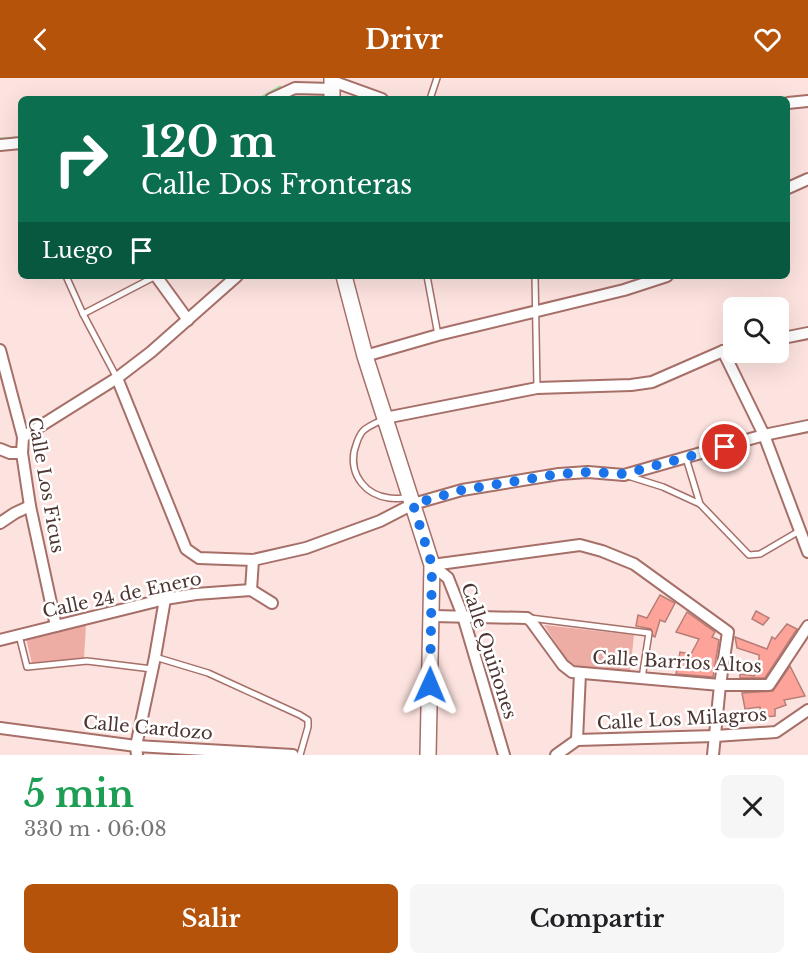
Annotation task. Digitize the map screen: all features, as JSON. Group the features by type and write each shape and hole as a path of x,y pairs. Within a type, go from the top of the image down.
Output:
{"main road":[{"path":"345,279 365,356 432,565 428,755"}],"street":[{"path":"278,96 295,88 332,87 370,96"},
{"path":"790,103 808,101"},
{"path":"0,145 18,142"},
{"path":"790,187 808,179"},
{"path":"158,279 188,320"},
{"path":"23,437 117,378 234,279"},
{"path":"365,356 438,334 624,290 658,279"},
{"path":"789,337 808,333"},
{"name":"Calle Los Ficus","path":"0,350 23,437 22,453 30,506 56,626"},
{"path":"385,418 537,388 631,385 652,382 723,352"},
{"path":"734,363 764,435 808,552"},
{"path":"117,378 186,549 199,558 253,560 306,548 380,521 412,501 559,474 588,472 624,474 764,435 808,426"},
{"path":"0,449 10,453 22,453"},
{"path":"0,522 30,506"},
{"path":"432,565 580,545 602,550 634,564 728,632 713,755"},
{"path":"253,560 251,590 272,603"},
{"name":"Calle Quiñones","path":"432,565 448,578 462,616 504,755"},
{"name":"Calle 24 de Enero","path":"0,640 165,599 251,590"},
{"path":"136,750 165,599"},
{"path":"432,616 527,618"},
{"name":"Calle Barrios Altos","path":"527,618 563,665 572,672 720,685 769,685 808,626"},
{"path":"577,740 580,673"},
{"name":"Calle Los Milagros","path":"556,755 577,740 776,732 808,710"},
{"name":"Calle Cardozo","path":"0,728 136,750 293,755"}],"lane":[{"path":"431,96 437,78"},
{"path":"67,279 117,378"},
{"path":"83,314 150,279"},
{"path":"428,279 438,334"},
{"path":"535,279 537,388"},
{"path":"385,418 362,431 354,456 355,474 362,485 372,492 388,498 412,501"},
{"path":"686,458 700,504"},
{"path":"624,474 663,487 700,504 749,555 760,554 801,531"},
{"path":"527,618 649,633 642,678"},
{"path":"19,635 27,667 87,661 152,669"},
{"path":"155,657 208,673 308,720 300,755"}],"shaded area":[{"path":"86,624 84,658 32,664 26,638"},
{"path":"544,625 634,635 630,672 579,667 568,662"}],"building":[{"path":"660,595 675,603 665,622 660,620 655,637 651,629 636,626 638,615 647,618"},
{"path":"756,611 769,618 763,625 752,619"},
{"path":"687,612 715,632 712,637 719,640 713,677 676,674 680,652 691,654 699,639 676,632"},
{"path":"787,624 797,629 765,678 740,678 740,674 754,676 759,663 759,655 737,648 735,637 767,649 772,637 775,639"},
{"path":"790,666 805,696 784,700 786,705 775,709 775,716 761,717 760,707 745,709 742,693 773,691"}],"waterway":[{"path":"264,96 280,87"},
{"path":"0,139 16,138"}],"route":[{"path":"430,685 432,565 413,504 462,490 559,474 588,472 624,474 725,447"}]}
